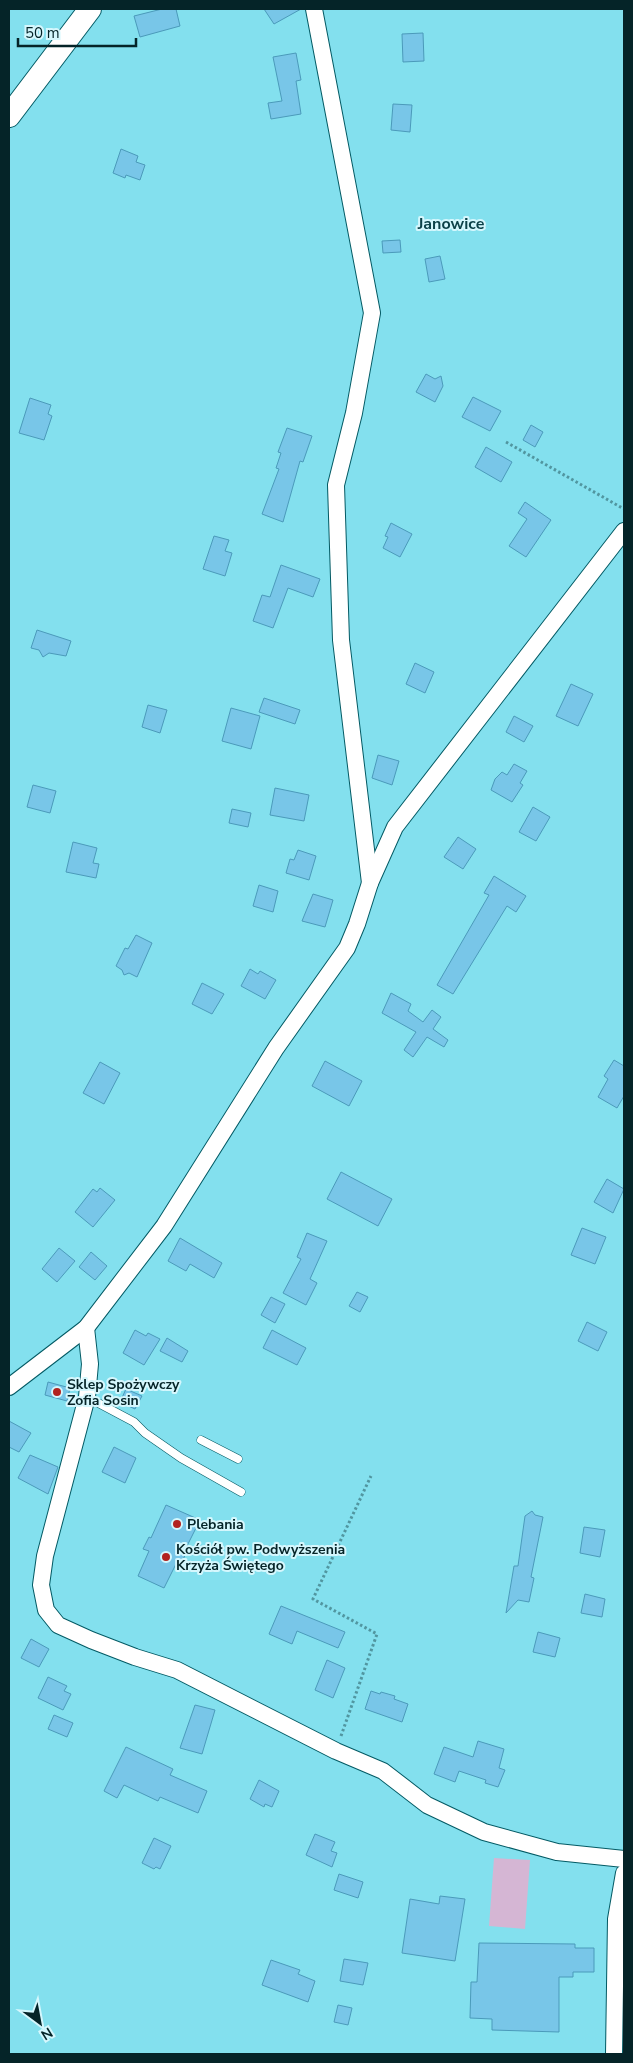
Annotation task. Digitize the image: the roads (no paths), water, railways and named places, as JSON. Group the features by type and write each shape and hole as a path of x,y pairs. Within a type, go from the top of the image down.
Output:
{"street":[{"path":"9,116 90,9"},
{"path":"314,9 372,313 354,413 336,485 341,640 370,883"},
{"path":"9,1387 86,1328 164,1226 276,1048 347,948 370,883 395,827 624,531"},
{"path":"86,1328 90,1364 87,1397 45,1556 41,1585 46,1610 58,1625 135,1657 177,1670 336,1751 383,1771 427,1805 484,1832 557,1852 624,1859"},
{"path":"614,2054 616,1919 624,1873"}],"lane":[{"path":"87,1397 134,1422 145,1433 181,1458 241,1492"},
{"path":"201,1440 238,1459"}],"place":[{"name":"Sklep Spożywczy Zofia Sosin","path":"57,1392"},
{"name":"Plebania","path":"177,1524"},
{"name":"Kościół pw. Podwyższenia Krzyża Świętego","path":"166,1557"}],"district":[{"name":"Janowice","path":"451,223"}]}
